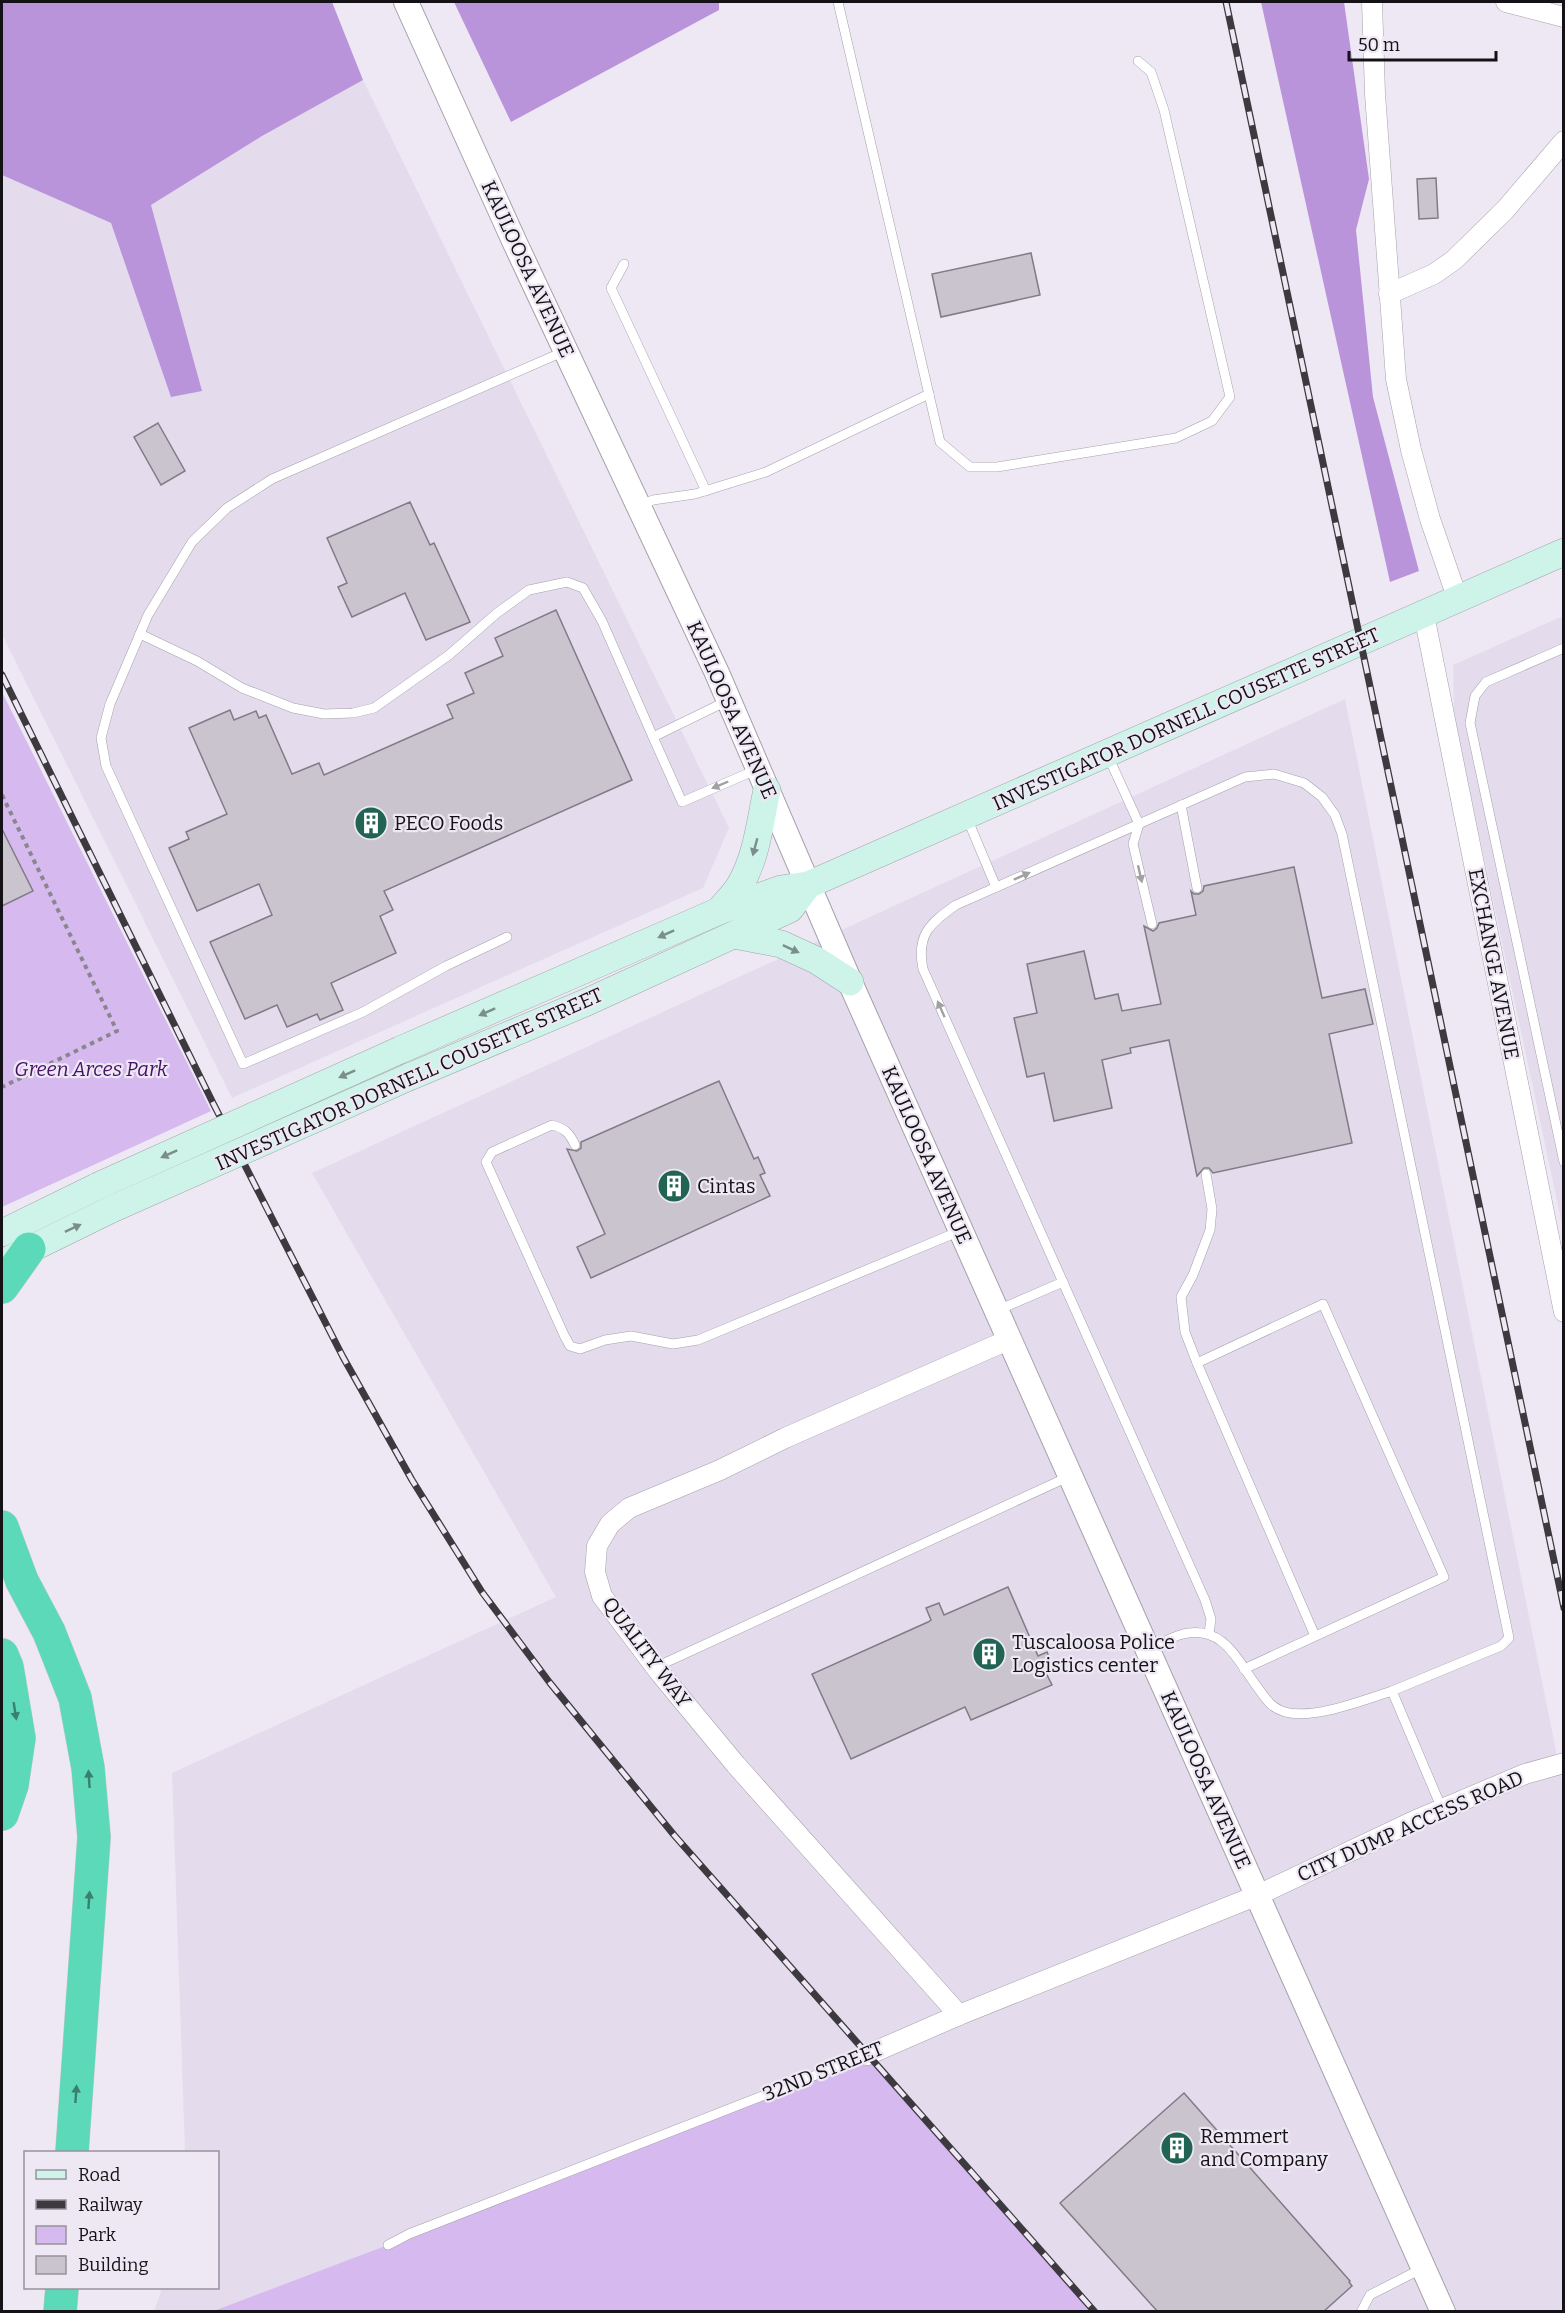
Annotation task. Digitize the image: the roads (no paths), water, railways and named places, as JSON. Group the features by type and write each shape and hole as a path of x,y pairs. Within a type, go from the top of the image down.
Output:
{"highway":[{"path":"2,1287 11,1248"},
{"path":"2,1527 22,1581 49,1632 75,1698 88,1768 94,1837 72,2151"},
{"path":"2,1554 22,1581"},
{"path":"2,1655 7,1667 19,1738 12,1785 2,1814"},
{"path":"60,2312 62,2289"}],"main road":[{"name":"INVESTIGATOR DORNELL COUSETTE STREET","path":"11,1248 98,1186 400,1050 719,910 781,889 808,885 1563,552"},
{"path":"719,910 739,888 747,871 755,847 763,779"},
{"name":"INVESTIGATOR DORNELL COUSETTE STREET","path":"11,1248 112,1209 409,1077 587,1002 790,909 808,885"},
{"path":"734,935 781,944 816,960 850,982"}],"street":[{"name":"KAULOOSA AVENUE","path":"406,2 565,351 729,700 1008,1340 1443,2312"},
{"path":"1372,2 1375,94 1396,379 1411,450 1430,519 1458,600"},
{"path":"1506,2 1563,17"},
{"path":"1389,294 1434,274 1454,260 1506,210 1563,141"},
{"name":"EXCHANGE AVENUE","path":"1424,615 1563,1312"},
{"name":"QUALITY WAY","path":"959,2015 736,1765 602,1596 595,1572 597,1546 610,1524 629,1508 720,1470 785,1438 1008,1340"},
{"name":"CITY DUMP ACCESS ROAD","path":"1258,1895 1442,1809 1525,1774 1563,1763"},
{"name":"32ND STREET","path":"867,2055 959,2015 1258,1895"}],"lane":[{"path":"838,2 940,442 970,467 997,467 1176,438 1212,421 1230,397 1164,110 1151,72 1138,61"},
{"path":"624,264 611,288 706,491"},
{"path":"507,937 446,966 363,1012 243,1064 106,766 101,738 110,704 148,615 192,542 227,508 272,479 565,351"},
{"path":"638,506 653,500 706,491 766,472 929,394"},
{"path":"140,634 197,661 242,688 293,708 324,714 353,713 374,708 449,655 497,613 529,590 567,582 583,588 602,621 682,802 763,779"},
{"path":"1563,648 1486,682 1475,696 1470,723 1563,1162"},
{"path":"653,737 729,700"},
{"path":"1107,753 1139,824 1133,844 1152,924"},
{"path":"1147,1650 1182,1634 1209,1633 1223,1641 1271,1706 1286,1712 1307,1713 1343,1707 1392,1691 1501,1646 1509,1638 1342,834 1335,815 1322,797 1304,783 1274,774 1245,777 956,905 937,918 923,935 920,956 923,969 964,1062 1205,1600 1211,1619 1209,1633"},
{"path":"1181,805 1197,888"},
{"path":"966,816 996,887"},
{"path":"575,1145 562,1127 552,1125 492,1152 486,1162 564,1335 570,1346 580,1349 606,1340 631,1336 673,1344 698,1340 960,1231"},
{"path":"1206,1174 1212,1209 1210,1230 1181,1297 1185,1332 1315,1636"},
{"path":"996,1311 1063,1282"},
{"path":"1197,1363 1323,1304 1444,1577 1244,1669"},
{"path":"656,1667 1070,1476"},
{"path":"1392,1691 1442,1809"},
{"name":"32ND STREET","path":"388,2245 409,2234 867,2055"},
{"path":"1361,2312 1370,2295 1424,2268"}],"railway":[{"path":"1226,2 1564,1608"},
{"path":"2,675 214,1105 343,1357 412,1480 482,1592 550,1683 674,1835 1095,2312"}],"place":[{"name":"PECO Foods","path":"371,823"},
{"name":"Cintas","path":"674,1186"},
{"name":"Tuscaloosa Police Logistics center","path":"989,1654"},
{"name":"Remmert and Company","path":"1177,2148"}],"park label":[{"name":"Green Arces Park","path":"91,1069"}]}
